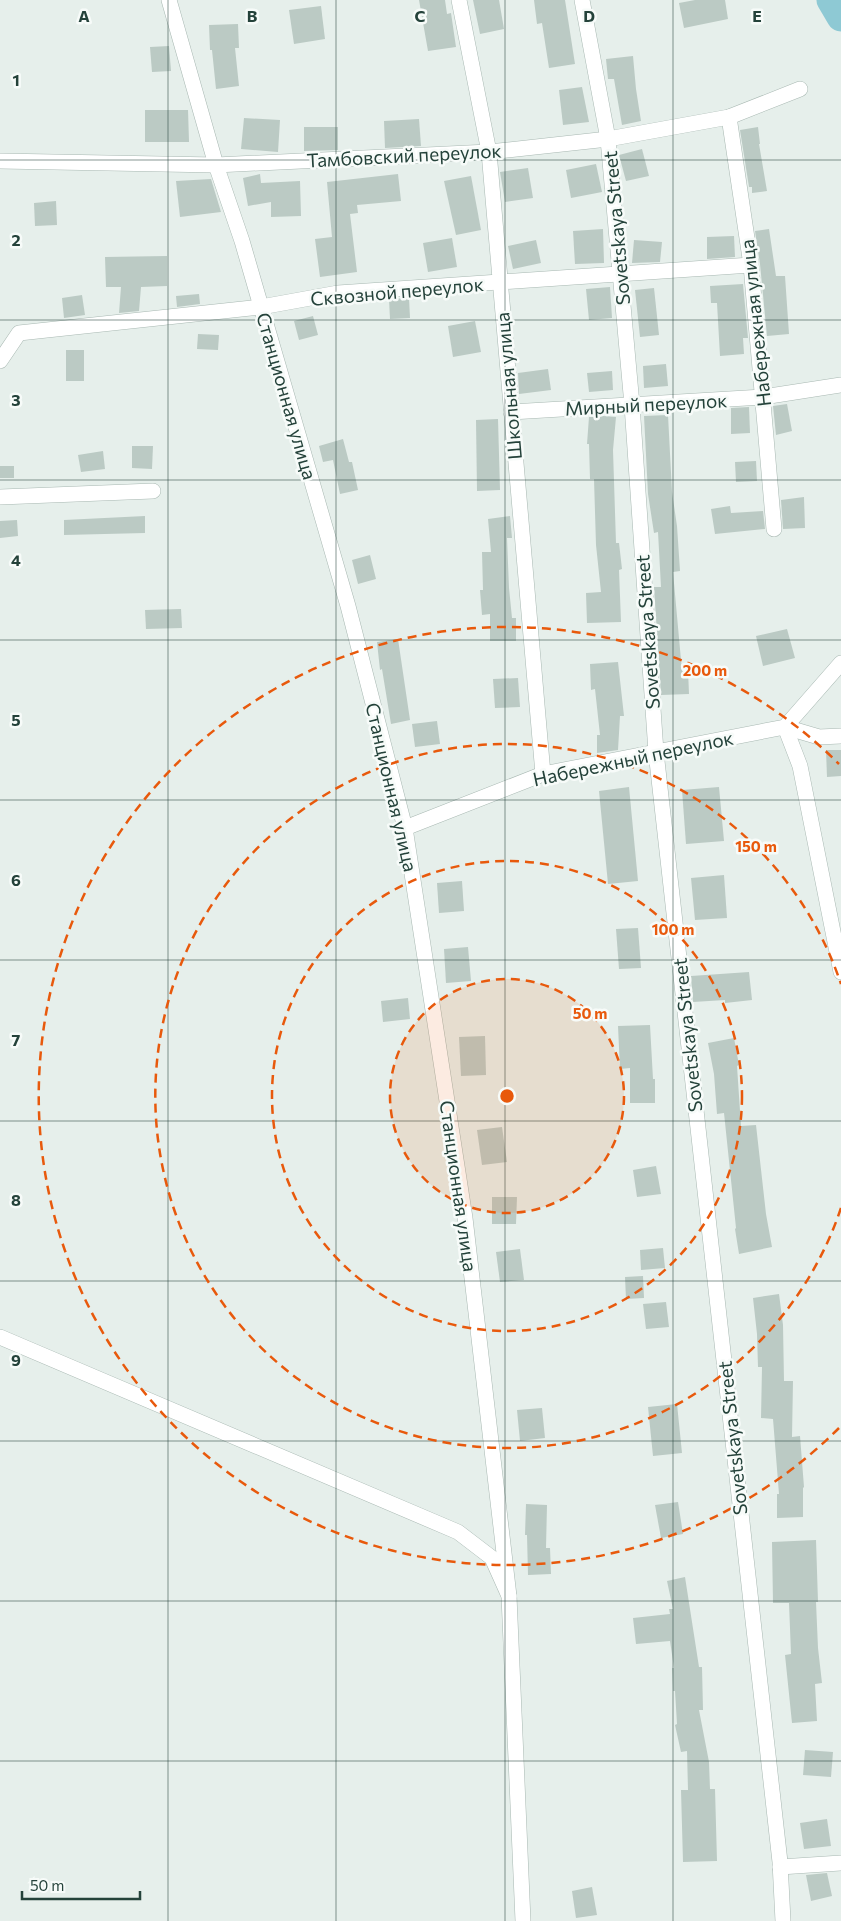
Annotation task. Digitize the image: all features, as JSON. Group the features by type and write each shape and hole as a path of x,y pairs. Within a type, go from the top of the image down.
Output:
{"street":[{"name":"Станционная улица","path":"169,0 216,165 242,241 348,606 405,828 465,1218 509,1596 523,1921"},
{"name":"Школьная улица","path":"459,0 490,152 510,412 543,774"},
{"name":"Sovetskaya Street","path":"582,0 608,140 632,405 656,752 780,1867 783,1921"},
{"name":"Тамбовский переулок","path":"0,161 216,165 490,152 608,140 729,117 800,89"},
{"name":"Набережная улица","path":"729,117 751,265 774,530"},
{"name":"Сквозной переулок","path":"0,361 19,333 261,307 338,292 500,283 751,265"},
{"name":"Мирный переулок","path":"510,412 763,397 841,385"},
{"path":"0,498 153,491"},
{"path":"785,727 841,663"},
{"name":"Набережный переулок","path":"405,828 543,774 785,727"},
{"path":"785,727 819,737 841,736"},
{"path":"785,727 800,766 841,972"},
{"path":"0,1337 458,1532 492,1558 509,1596"},
{"path":"780,1867 841,1863"}],"building":[{"path":"419,0 445,0 447,14 451,13 456,47 428,51"},
{"path":"473,0 499,0 504,29 480,34"},
{"path":"534,0 565,0 575,64 549,68 542,23 537,24"},
{"path":"695,0 725,0 728,19 684,28 679,3"},
{"path":"321,6 325,39 294,44 289,10"},
{"path":"238,24 239,48 235,48 239,86 216,89 212,50 210,50 209,25"},
{"path":"169,46 171,71 152,72 150,47"},
{"path":"633,56 641,121 622,125 614,79 608,79 606,59"},
{"path":"582,87 589,122 563,125 559,90"},
{"path":"145,110 188,110 189,142 145,142"},
{"path":"244,118 280,120 278,152 241,149"},
{"path":"419,119 421,146 385,148 384,121"},
{"path":"304,127 338,127 338,150 304,151"},
{"path":"758,127 767,191 752,193 752,187 749,187 740,130"},
{"path":"642,149 649,176 626,181 619,155"},
{"path":"596,164 602,192 571,198 566,170"},
{"path":"528,168 533,198 505,202 500,172"},
{"path":"260,174 261,183 300,181 301,216 271,217 271,202 248,206 243,178"},
{"path":"398,174 401,201 357,205 358,213 350,214 357,272 320,277 315,239 332,237 327,182"},
{"path":"471,176 481,230 456,235 444,181"},
{"path":"211,179 221,212 180,217 176,181"},
{"path":"56,201 57,225 35,226 34,203"},
{"path":"603,229 604,263 575,264 573,231"},
{"path":"769,229 776,276 785,276 789,334 767,336 755,231"},
{"path":"734,236 735,257 707,259 707,237"},
{"path":"452,238 457,267 428,272 423,243"},
{"path":"536,240 541,263 513,269 508,246"},
{"path":"634,240 662,242 660,262 632,263"},
{"path":"167,256 167,286 141,287 139,311 119,313 121,287 106,287 105,257"},
{"path":"743,284 748,338 743,338 744,354 720,356 717,303 711,303 710,286"},
{"path":"610,287 612,318 589,320 586,289"},
{"path":"654,288 659,335 640,337 635,290"},
{"path":"199,294 200,304 177,307 176,296"},
{"path":"82,295 85,315 64,318 62,298"},
{"path":"409,298 410,318 390,319 389,299"},
{"path":"313,316 318,335 299,340 294,321"},
{"path":"475,321 481,352 453,357 448,326"},
{"path":"198,334 219,335 218,350 197,349"},
{"path":"66,350 84,350 84,381 66,381"},
{"path":"666,364 668,386 644,388 643,366"},
{"path":"548,369 551,390 519,394 518,373"},
{"path":"612,371 613,390 589,392 587,373"},
{"path":"787,404 792,431 776,435 773,406"},
{"path":"749,407 750,433 731,434 731,408"},
{"path":"668,415 672,492 677,526 680,571 673,572 682,671 688,670 689,694 661,695 654,587 661,587 658,532 654,533 648,494 644,416"},
{"path":"589,417 616,417 613,450 616,543 619,543 622,569 619,570 621,622 587,623 586,593 601,592 596,545 594,479 590,479 589,444 587,444"},
{"path":"498,419 500,490 477,491 476,420"},
{"path":"343,439 349,462 352,462 358,490 340,494 333,460 323,462 319,446"},
{"path":"132,446 153,446 152,469 132,468"},
{"path":"103,451 105,469 81,472 78,455"},
{"path":"756,461 757,481 736,482 735,462"},
{"path":"0,466 14,466 14,478 0,478"},
{"path":"804,497 805,528 783,529 781,500"},
{"path":"730,506 731,513 763,511 765,529 715,534 711,509"},
{"path":"145,516 145,533 64,535 64,520"},
{"path":"510,516 512,538 507,538 509,588 512,618 516,618 516,641 490,641 490,614 482,615 480,590 483,590 482,552 491,552 488,519"},
{"path":"17,520 18,536 0,538 0,521"},
{"path":"370,555 376,579 358,584 352,560"},
{"path":"181,609 182,628 146,629 145,610"},
{"path":"787,629 795,658 763,666 756,636"},
{"path":"398,639 410,720 391,724 382,669 380,670 377,642"},
{"path":"618,662 624,716 620,716 618,750 597,753 597,735 600,735 595,689 591,690 590,664"},
{"path":"518,678 520,707 495,708 493,679"},
{"path":"437,721 440,744 415,747 412,724"},
{"path":"826,750 841,750 841,776 827,777"},
{"path":"629,787 638,881 608,884 599,791"},
{"path":"719,787 724,841 686,844 682,790"},
{"path":"724,875 727,918 695,920 691,878"},
{"path":"462,881 464,911 439,913 437,883"},
{"path":"638,928 641,968 619,969 616,929"},
{"path":"468,947 471,981 446,983 444,949"},
{"path":"749,972 752,1000 725,1003 725,1000 693,1002 691,976"},
{"path":"408,998 410,1019 383,1022 381,1001"},
{"path":"650,1025 653,1079 655,1079 655,1103 630,1103 630,1068 620,1069 618,1026"},
{"path":"485,1036 486,1075 461,1076 459,1037"},
{"path":"734,1038 739,1065 737,1066 741,1126 756,1125 766,1214 772,1247 739,1254 724,1113 717,1114 714,1074 708,1043"},
{"path":"502,1127 507,1162 482,1165 477,1130"},
{"path":"656,1166 661,1194 637,1197 633,1170"},
{"path":"492,1197 517,1197 516,1224 492,1224"},
{"path":"663,1248 665,1268 641,1270 640,1250"},
{"path":"520,1249 524,1280 500,1282 496,1252"},
{"path":"643,1276 644,1298 626,1299 625,1277"},
{"path":"779,1294 783,1325 784,1381 793,1381 792,1437 800,1436 804,1487 803,1517 777,1518 777,1494 779,1494 773,1419 761,1418 762,1367 758,1367 753,1298"},
{"path":"666,1302 669,1327 646,1329 643,1304"},
{"path":"677,1404 682,1453 653,1456 648,1407"},
{"path":"542,1408 545,1438 520,1441 517,1410"},
{"path":"678,1502 683,1534 661,1538 655,1505"},
{"path":"526,1504 547,1505 546,1548 550,1548 551,1574 528,1575 527,1535 525,1535"},
{"path":"816,1540 818,1602 816,1602 822,1683 815,1684 817,1721 792,1723 785,1655 791,1654 789,1603 773,1603 772,1542"},
{"path":"685,1577 699,1667 702,1667 703,1710 699,1710 709,1762 710,1789 715,1789 717,1861 683,1862 681,1790 688,1790 687,1751 681,1752 675,1725 677,1724 675,1691 673,1691 672,1668 674,1668 670,1641 636,1644 633,1618 670,1614 669,1609 673,1609 667,1581"},
{"path":"805,1750 833,1752 831,1777 803,1775"},
{"path":"827,1819 831,1846 804,1849 800,1823"},
{"path":"827,1873 832,1896 811,1901 806,1875"},
{"path":"592,1887 597,1915 576,1918 572,1891"}],"waterway":[{"path":"831,0 841,17"}]}
